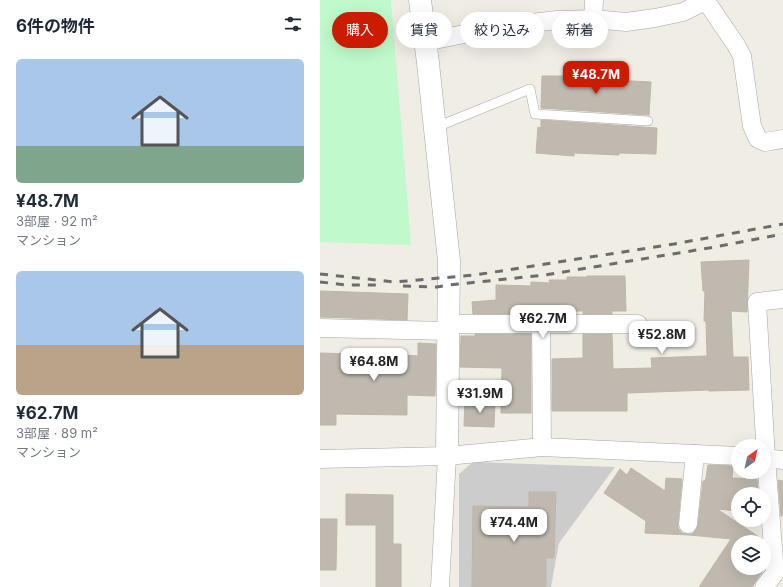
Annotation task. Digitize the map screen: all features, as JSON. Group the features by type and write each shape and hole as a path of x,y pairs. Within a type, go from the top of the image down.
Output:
{"street":[{"path":"420,0 421,12"},
{"path":"593,12 594,0"},
{"path":"608,20 626,22 655,18 683,12 707,0 742,56 752,126 758,139 764,142 783,139"},
{"path":"452,36 498,27 552,21"},
{"path":"426,48 449,261 447,456 440,587"},
{"path":"769,439 758,302 783,299"},
{"path":"541,324 542,447"},
{"path":"320,328 448,327 541,324 638,324"},
{"path":"320,459 447,456 542,447 731,456"},
{"path":"688,524 695,454"},
{"path":"764,587 775,573 771,459"}],"lane":[{"path":"434,128 530,89 535,114 648,121"}],"shaded area":[{"path":"473,462 615,467 559,543 551,587 459,587 459,474"}],"green space":[{"path":"320,0 391,0 411,245 320,242"}],"building":[{"path":"542,76 579,76 578,78 613,78 613,80 651,82 649,115 541,108"},
{"path":"541,120 657,128 656,154 619,153 619,155 574,153 574,156 536,153 538,127 541,128"},
{"path":"749,260 747,312 731,311 733,357 748,357 749,390 627,393 627,411 552,411 552,359 583,358 583,334 612,334 613,369 652,368 651,358 707,356 706,321 704,321 705,291 703,291 701,262"},
{"path":"625,276 626,311 612,311 612,314 583,314 583,311 547,311 547,314 473,314 472,302 496,300 496,285 531,286 531,282 550,283 549,280 567,280 567,277"},
{"path":"320,291 408,294 407,320 320,317"},
{"path":"475,334 531,334 531,413 501,413 502,368 460,367 461,336 475,336"},
{"path":"418,343 436,344 435,396 407,395 407,415 336,414 336,425 320,425 320,353 352,354 352,352 418,356"},
{"path":"465,400 495,401 494,427 464,426"},
{"path":"708,465 731,466 731,479 757,479 758,487 731,487 731,510 717,509 731,518 731,527 744,527 756,535 731,535 731,539 645,533 646,521 604,493 620,469 627,475 631,468 665,491 666,478 682,479 678,528 682,533 692,534 698,525 703,481 705,481"},
{"path":"778,480 783,481 783,516 781,516"},
{"path":"529,492 556,492 554,558 546,558 546,587 472,587 473,506 529,507"},
{"path":"346,494 393,495 393,544 401,544 401,587 376,587 376,525 346,525"},
{"path":"320,519 337,519 336,570 320,570"},
{"path":"731,539 731,575 760,575 752,587 699,587"}],"railway":[{"path":"320,274 395,282 475,275 674,244 783,224"},
{"path":"403,286 437,287 545,275 709,248 783,234"},
{"path":"320,282 347,285 379,285"}]}
